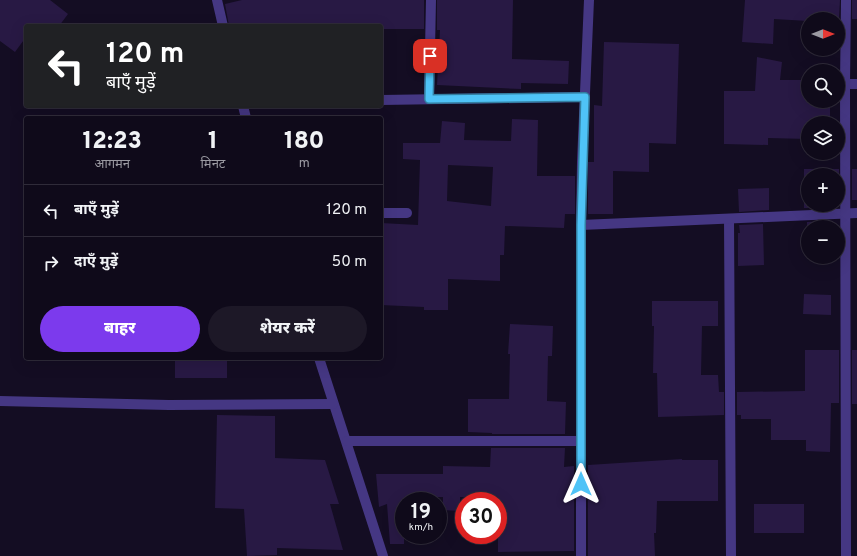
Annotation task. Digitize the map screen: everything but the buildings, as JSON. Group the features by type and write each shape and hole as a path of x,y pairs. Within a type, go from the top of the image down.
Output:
{"street":[{"path":"217,0 223,24"},
{"path":"429,99 431,0"},
{"path":"580,556 581,225 589,0"},
{"path":"846,0 846,556"},
{"path":"845,84 857,84"},
{"path":"383,100 585,97"},
{"path":"383,213 406,213"},
{"path":"581,225 857,213"},
{"path":"729,219 731,556"},
{"path":"320,360 383,556"},
{"path":"0,401 169,405 333,404"},
{"path":"347,441 581,442"}],"route":[{"path":"430,56 429,99 585,97 581,225 581,484"}]}
